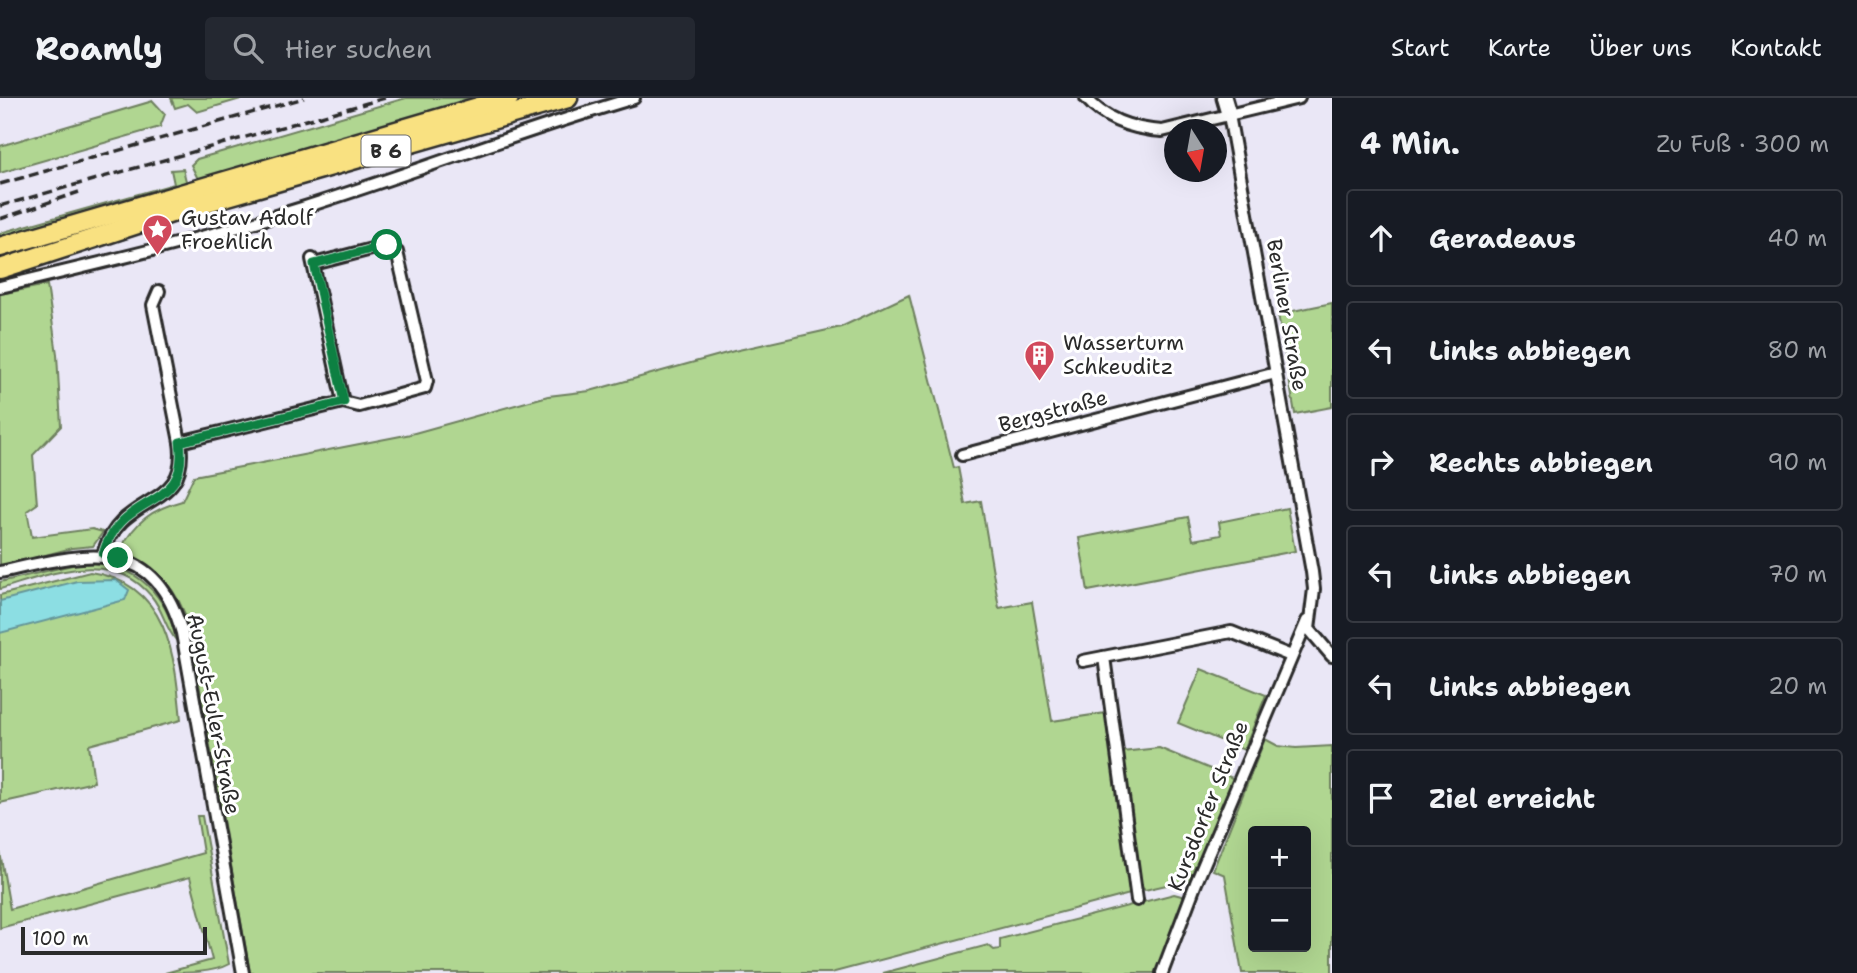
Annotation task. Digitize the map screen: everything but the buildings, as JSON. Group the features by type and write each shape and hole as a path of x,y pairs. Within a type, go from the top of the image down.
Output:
{"main road":[{"name":"B 6","path":"0,270 196,197 509,98"},
{"name":"B 6","path":"0,247 568,98"}],"street":[{"path":"0,287 97,264 302,208 492,142 634,98"},
{"path":"1086,98 1114,120 1140,129 1161,131 1299,98"},
{"name":"Berliner Straße","path":"1224,98 1314,589 1308,619"},
{"path":"180,442 344,402 359,406 421,391 427,381 399,258 393,247 387,245 313,261 344,402"},
{"path":"103,554 109,534 121,520 174,485 182,469 180,442 153,305 159,291"},
{"name":"Bergstraße","path":"962,455 1276,373"},
{"name":"August-Euler-Straße","path":"0,572 72,556 103,554 138,568 156,581 177,614 243,973"},
{"name":"August-Euler-Straße","path":"0,578 49,562"},
{"path":"1308,619 1309,629 1332,656"},
{"name":"Kursdorfer Straße","path":"1163,973 1196,883 1308,619"},
{"path":"1083,661 1231,632 1291,656"},
{"name":"Kursdorfer Straße","path":"1104,657 1137,900"}],"green space":[{"path":"171,98 244,98 197,112 188,104 175,108"},
{"path":"406,98 485,98 199,181 191,165 197,159"},
{"path":"153,101 165,114 160,127 0,173 0,146"},
{"path":"183,169 187,185 0,240 0,233 174,184 171,170"},
{"path":"47,285 57,354 61,426 33,455 37,504 27,511 32,537 92,529 103,532 93,546 72,548 0,567 0,294"},
{"path":"909,295 954,468 958,467 965,504 981,501 999,608 1032,602 1052,721 1106,713 1130,894 831,973 250,973 189,627 179,601 164,580 144,563 120,550 138,524 162,508 182,501 194,476 411,434 548,396 590,391 734,351 841,327"},
{"path":"1332,303 1332,407 1295,414 1278,314"},
{"path":"1287,508 1295,551 1088,591 1079,538 1188,517 1193,540 1221,535 1219,522"},
{"path":"89,561 121,569 147,585 165,609 176,640 152,597 136,582 119,573 80,569 0,589 0,582"},
{"path":"90,572 116,579 136,591 151,607 170,648 181,720 89,745 94,782 0,803 0,595"},
{"path":"1201,669 1266,695 1244,750 1178,723"},
{"path":"1265,739 1278,746 1296,748 1332,746 1332,973 1242,973 1225,875 1213,870"},
{"path":"1159,748 1235,779 1196,875 1188,880 1145,890 1141,887 1122,752"},
{"path":"197,816 202,816 229,964 207,971 165,973 212,960 190,877 0,928 0,852 10,909 203,853"},
{"path":"1174,894 1189,898 1160,973 883,973 988,945 994,950 1000,949 1000,939"}],"water":[{"path":"116,580 129,590 125,600 0,633 0,601 77,581"}],"railway":[{"path":"0,184 304,98"},
{"path":"0,206 385,98"},
{"path":"0,219 79,192"}],"place":[{"name":"Gustav Adolf Froehlich","path":"158,257"},
{"name":"Wasserturm Schkeuditz","path":"1040,382"}],"route":[{"path":"118,558 103,554 109,534 135,509 174,485 182,469 180,442 344,402 314,264 387,245"}]}
